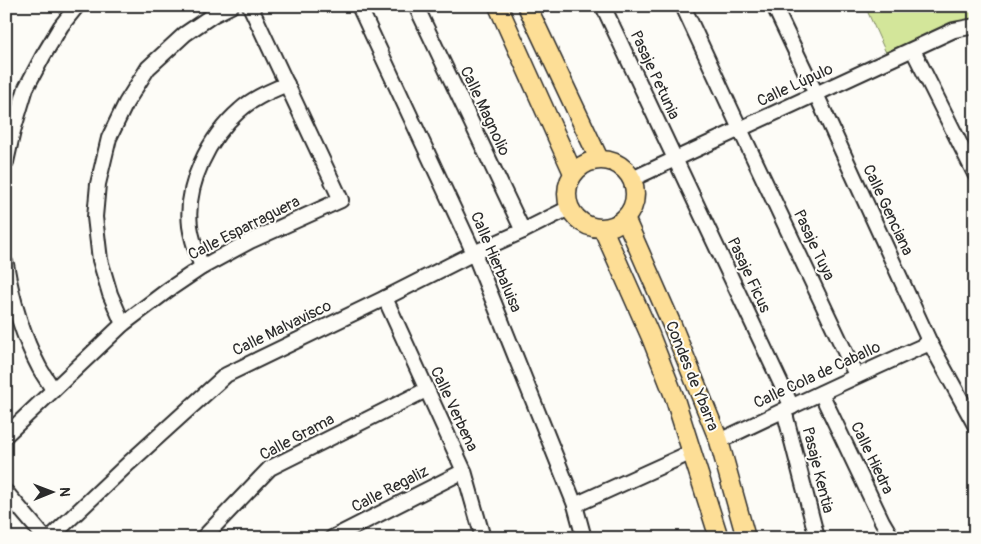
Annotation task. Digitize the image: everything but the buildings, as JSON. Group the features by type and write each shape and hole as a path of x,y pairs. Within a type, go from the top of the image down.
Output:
{"main road":[{"path":"498,6 574,172"},
{"path":"527,6 599,159"},
{"path":"599,159 609,160 626,170 632,179 635,189 635,200 632,210 626,218 619,224 603,229 593,228 576,218 569,208 566,191 568,181 580,166 589,161 599,159"},
{"name":"Condes de Ybarra","path":"626,218 719,441 746,538"},
{"name":"Condes de Ybarra","path":"603,229 650,335 674,396 719,538"}],"street":[{"path":"6,162 26,88 61,26 77,6"},
{"path":"123,324 110,294 100,260 95,217 98,184 109,138 126,103 148,68 185,34 213,15 231,6"},
{"name":"Calle Esparraguera","path":"6,435 123,324 152,301 202,267 250,241 341,200 250,6"},
{"name":"Calle Hierbaluisa","path":"359,6 474,253 575,505 584,538"},
{"name":"Calle Magnolio","path":"416,6 523,232"},
{"name":"Pasaje Petunia","path":"603,6 675,159"},
{"name":"Pasaje Tuya","path":"684,6 856,375"},
{"name":"Calle Genciana","path":"774,6 930,343 975,425"},
{"name":"Calle Lúpulo","path":"632,179 954,30 975,26"},
{"path":"913,50 975,174"},
{"path":"202,267 194,246 190,225 190,205 198,169 222,129 240,110 254,100 287,84"},
{"name":"Pasaje Ficus","path":"675,159 788,408"},
{"name":"Calle Malvavisco","path":"50,538 226,375 569,208"},
{"path":"6,264 21,327 39,366 53,390"},
{"name":"Calle Verbena","path":"385,298 464,471 483,538"},
{"name":"Calle Cola de Caballo","path":"719,441 856,375 930,343"},
{"name":"Calle Grama","path":"203,538 270,468 426,390"},
{"name":"Calle Hiedra","path":"821,393 882,521 892,538"},
{"name":"Pasaje Kentia","path":"788,408 817,538"},
{"path":"575,505 692,452"},
{"name":"Calle Regaliz","path":"332,538 464,471"},
{"path":"6,492 44,538"}],"green space":[{"path":"865,6 975,6 975,20 954,23 887,55"}]}
